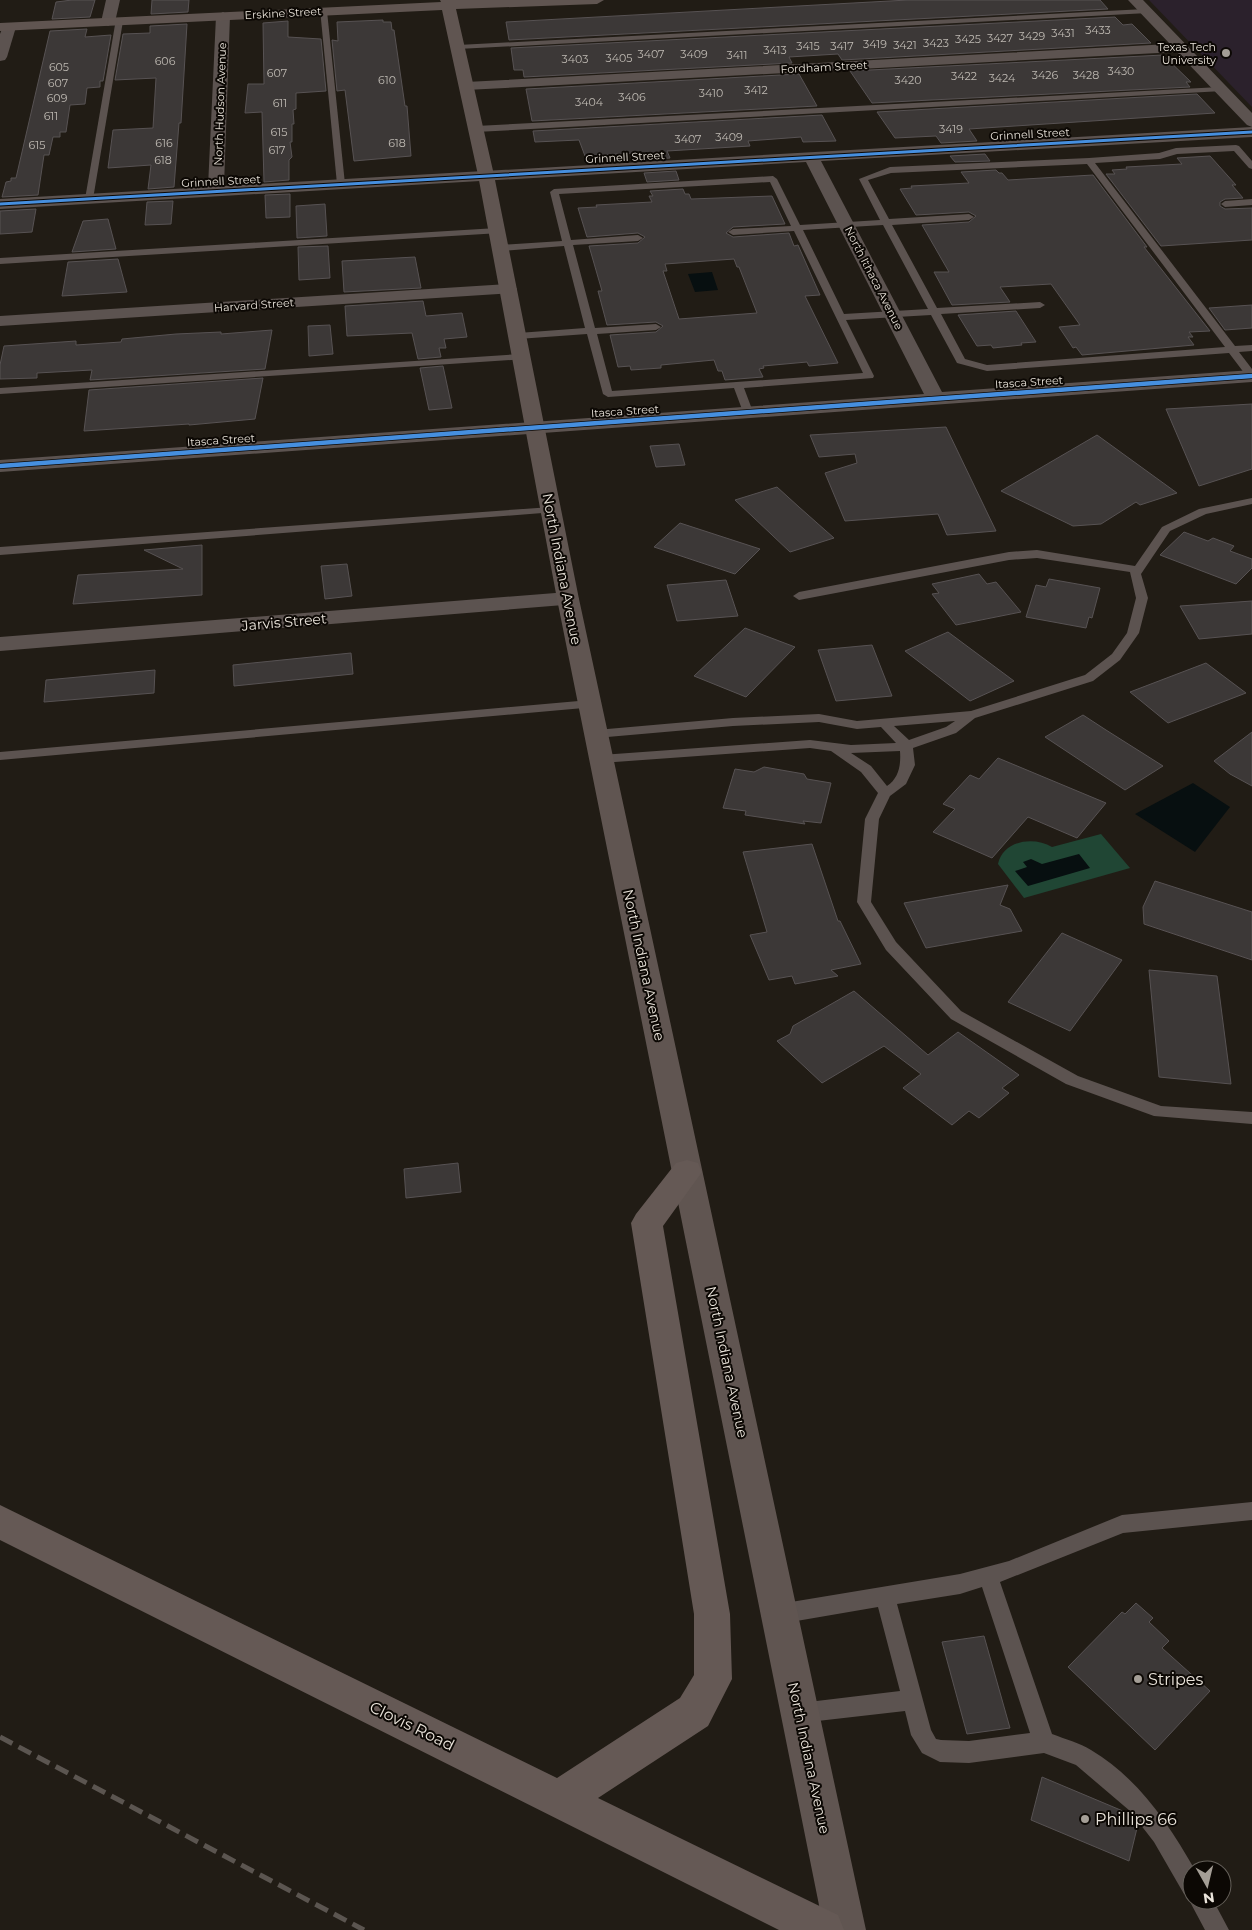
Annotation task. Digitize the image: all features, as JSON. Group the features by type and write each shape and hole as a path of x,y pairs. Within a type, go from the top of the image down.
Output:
{"highway":[{"path":"560,1799 694,1712 713,1679 712,1614 647,1223 687,1172"},
{"name":"Clovis Road","path":"0,1522 823,1930"}],"main road":[{"name":"Erskine Street","path":"4,27 448,3 597,0"},
{"name":"North Indiana Avenue","path":"448,3 486,176 568,599 845,1930"}],"street":[{"path":"113,0 114,22"},
{"path":"1135,0 1252,122"},
{"name":"North Hudson Avenue","path":"216,191 224,16"},
{"path":"0,56 4,27"},
{"name":"Fordham Street","path":"466,86 1181,48"},
{"name":"Grinnell Street","path":"0,204 1252,132"},
{"name":"North Ithaca Avenue","path":"811,156 936,399"},
{"name":"Harvard Street","path":"0,321 508,289"},
{"name":"Itasca Street","path":"0,466 1252,376"},
{"name":"Jarvis Street","path":"0,644 568,599"}],"lane":[{"path":"323,11 340,184"},
{"path":"458,47 1145,11"},
{"path":"89,199 114,22"},
{"path":"476,129 1220,89"},
{"path":"1164,137 1176,152"},
{"path":"967,148 979,165"},
{"path":"1252,166 1236,148 1088,161 890,170 863,179 961,361 987,368 1252,348"},
{"path":"1088,161 1252,376"},
{"path":"658,165 666,185"},
{"path":"773,179 798,228 869,376 608,394 554,192 773,179"},
{"path":"1225,204 1252,202"},
{"path":"733,232 969,217"},
{"path":"0,261 497,231"},
{"path":"500,248 638,238"},
{"path":"841,317 1040,305"},
{"path":"518,336 656,327"},
{"path":"0,391 521,356"},
{"path":"738,385 748,412"},
{"path":"599,747 736,736 797,719 819,718 857,725 884,724 972,714 1089,678 1116,657 1133,633 1142,598 1135,574 1166,529 1204,511 1252,501"},
{"path":"0,551 551,510"},
{"path":"799,596 1009,556 1037,554 1138,570"},
{"path":"0,756 590,704"},
{"path":"599,747 736,736 851,749 901,747 951,730 972,714"},
{"path":"797,719 803,744"},
{"path":"884,724 906,744 908,765 899,784 885,794 872,819 864,902 891,946 956,1015 1072,1080 1160,1112 1252,1118"},
{"path":"830,746 866,769 885,794"},
{"path":"779,1614 960,1584 1010,1570 1122,1524 1252,1511"},
{"path":"988,1576 1044,1742"},
{"path":"885,1597 922,1735 929,1746 940,1751 969,1752 1044,1742 1083,1757 1138,1803 1162,1834 1182,1869"},
{"path":"800,1713 913,1700"},
{"path":"1206,1910 1218,1930"}],"shaded area":[{"name":"Texas Tech University","path":"1149,0 1252,0 1252,107"},
{"path":"712,272 718,290 695,292 688,274"},
{"path":"1193,783 1230,807 1195,852 1135,814"},
{"path":"1079,854 1090,868 1028,886 1015,871 1027,867 1023,862 1031,859 1042,864"}],"green space":[{"path":"1101,834 1130,868 1024,898 998,864 1006,850 1020,842 1037,842 1052,847"}],"building":[{"path":"95,0 90,17 52,19 56,2"},
{"path":"152,0 189,0 188,12 151,14"},
{"path":"908,0 1100,0 1108,9 509,40 506,22"},
{"path":"1115,17 1123,25 1132,24 1151,43 842,60 838,54 789,57 792,63 524,77 523,70 514,70 511,48"},
{"path":"383,20 383,22 391,22 392,30 394,30 405,106 407,106 411,156 354,161 345,90 337,91 332,40 338,41 337,22"},
{"path":"288,21 288,37 321,39 326,91 296,93 296,109 293,110 292,142 290,142 292,157 289,160 289,180 264,182 262,112 245,113 248,84 264,84 263,23"},
{"path":"187,24 181,123 179,123 174,187 148,189 151,165 108,168 113,130 153,128 156,78 115,80 123,34 150,33 150,26"},
{"path":"87,29 85,37 111,35 103,81 100,81 100,87 87,88 85,104 70,105 66,132 60,132 60,137 53,137 49,155 44,155 38,195 2,197 6,182 11,181 11,178 16,178 50,31"},
{"path":"1163,55 1191,82 1186,82 1190,87 872,103 850,71"},
{"path":"799,74 817,106 532,121 526,89"},
{"path":"1197,94 1215,113 969,129 977,141 941,143 936,136 895,138 877,112"},
{"path":"822,115 836,141 803,142 801,137 748,141 750,146 667,151 670,158 638,160 635,153 585,156 579,140 535,142 533,131"},
{"path":"985,154 990,161 955,162 950,156"},
{"path":"1210,156 1236,185 1232,185 1243,198 1225,199 1220,202 1220,206 1225,209 1252,208 1252,240 1161,246 1106,174 1115,174 1112,170 1127,169 1126,167 1182,164 1177,158"},
{"path":"996,170 1002,173 1008,180 1093,175 1147,247 1144,247 1210,331 1189,332 1193,337 1188,337 1194,345 1082,355 1076,347 1073,348 1059,327 1080,325 1051,284 1000,287 1010,302 952,305 934,272 949,272 922,225 969,222 976,216 969,212 916,215 900,189 912,188 911,186 969,183 961,172"},
{"path":"676,171 679,180 647,182 644,173"},
{"path":"683,189 685,194 689,194 691,199 772,196 785,224 733,227 726,233 733,237 789,233 794,246 798,245 820,295 805,296 838,363 809,366 807,362 763,366 764,368 759,369 763,377 725,380 722,371 718,371 714,360 661,365 661,368 631,370 630,366 618,367 610,335 656,332 663,326 656,322 607,325 598,291 602,291 589,246 638,243 645,237 638,233 587,237 578,208 597,207 596,205 652,202 649,196 653,196 650,191","holes":["734,259 737,267 739,267 757,313 679,319 663,271 667,271 665,264"]},
{"path":"290,194 290,217 266,218 265,195"},
{"path":"173,201 171,224 145,225 147,202"},
{"path":"325,204 327,236 297,238 296,206"},
{"path":"36,209 32,232 0,234 0,211"},
{"path":"108,219 116,249 72,252 83,221"},
{"path":"328,246 330,278 299,280 298,247"},
{"path":"415,257 421,288 344,292 342,261"},
{"path":"118,259 127,292 62,296 68,262"},
{"path":"423,301 426,316 462,313 467,337 444,339 446,348 439,348 441,357 418,359 412,333 347,336 345,306"},
{"path":"1252,305 1252,328 1225,330 1209,308"},
{"path":"1016,311 1036,342 993,348 991,345 977,346 958,315"},
{"path":"330,325 333,354 309,356 308,326"},
{"path":"272,330 265,369 90,380 92,370 37,373 37,378 0,379 0,365 4,346 76,341 76,345 121,342 122,339 176,334 221,332 221,334"},
{"path":"443,366 452,408 429,410 420,368"},
{"path":"263,378 255,419 84,431 89,390"},
{"path":"1252,404 1252,469 1199,486 1166,409"},
{"path":"946,427 996,531 947,535 938,514 845,521 825,473 857,463 855,454 819,457 810,435"},
{"path":"1097,435 1177,493 1140,505 1136,502 1101,524 1073,526 1001,491"},
{"path":"679,444 685,465 656,467 650,446"},
{"path":"777,487 834,538 790,552 735,500"},
{"path":"680,523 760,549 735,574 654,547"},
{"path":"1184,532 1208,541 1213,538 1234,546 1230,551 1252,559 1252,568 1236,584 1160,555"},
{"path":"202,545 202,595 73,604 78,575 183,569 144,550"},
{"path":"347,564 352,596 325,599 321,566"},
{"path":"979,574 987,584 996,582 1021,612 956,625 932,594 939,593 932,584"},
{"path":"1049,579 1100,588 1092,618 1089,617 1086,628 1026,617 1036,585 1046,587"},
{"path":"726,580 738,616 677,621 667,585"},
{"path":"1252,601 1252,634 1199,639 1180,606"},
{"path":"745,628 795,647 746,697 694,676"},
{"path":"948,632 1014,681 970,701 905,651"},
{"path":"872,645 892,696 836,701 818,650"},
{"path":"351,653 353,674 234,686 233,665"},
{"path":"1206,663 1246,693 1168,723 1130,692"},
{"path":"155,670 154,693 44,702 46,680"},
{"path":"1083,715 1163,766 1125,790 1045,737"},
{"path":"1252,732 1252,786 1230,774 1214,761"},
{"path":"998,758 1106,803 1077,838 1028,817 992,858 933,832 955,809 943,804 970,775 979,779"},
{"path":"764,767 804,774 807,779 831,783 821,823 803,821 805,824 745,815 746,811 723,808 735,769 754,772"},
{"path":"812,844 838,921 840,921 861,964 831,970 838,976 795,984 792,976 769,980 750,935 767,932 743,852"},
{"path":"1155,881 1252,912 1252,960 1144,924 1143,907"},
{"path":"1008,885 1000,905 1010,909 1022,931 926,948 904,903"},
{"path":"1062,933 1122,960 1070,1031 1008,1002"},
{"path":"1149,970 1217,976 1231,1084 1159,1077"},
{"path":"854,991 928,1055 958,1032 1019,1075 1002,1088 1009,1093 979,1118 969,1111 952,1125 903,1088 921,1074 884,1046 822,1083 777,1041 790,1034 793,1026"},
{"path":"458,1163 461,1192 406,1198 404,1169"},
{"name":"Stripes","path":"1136,1603 1153,1618 1149,1622 1169,1641 1162,1648 1210,1691 1155,1750 1068,1667 1122,1612 1125,1614"},
{"path":"984,1636 1010,1728 967,1734 942,1642"},
{"name":"Phillips 66","path":"1042,1777 1130,1814 1138,1824 1129,1861 1031,1820"}],"railway":[{"path":"0,1737 364,1930"}],"cycle path":[{"path":"0,204 1252,132"},
{"path":"0,466 1252,376"}],"place":[{"name":"Texas Tech University","path":"1226,53"},
{"name":"Stripes","path":"1138,1679"},
{"name":"Phillips 66","path":"1085,1819"}]}
